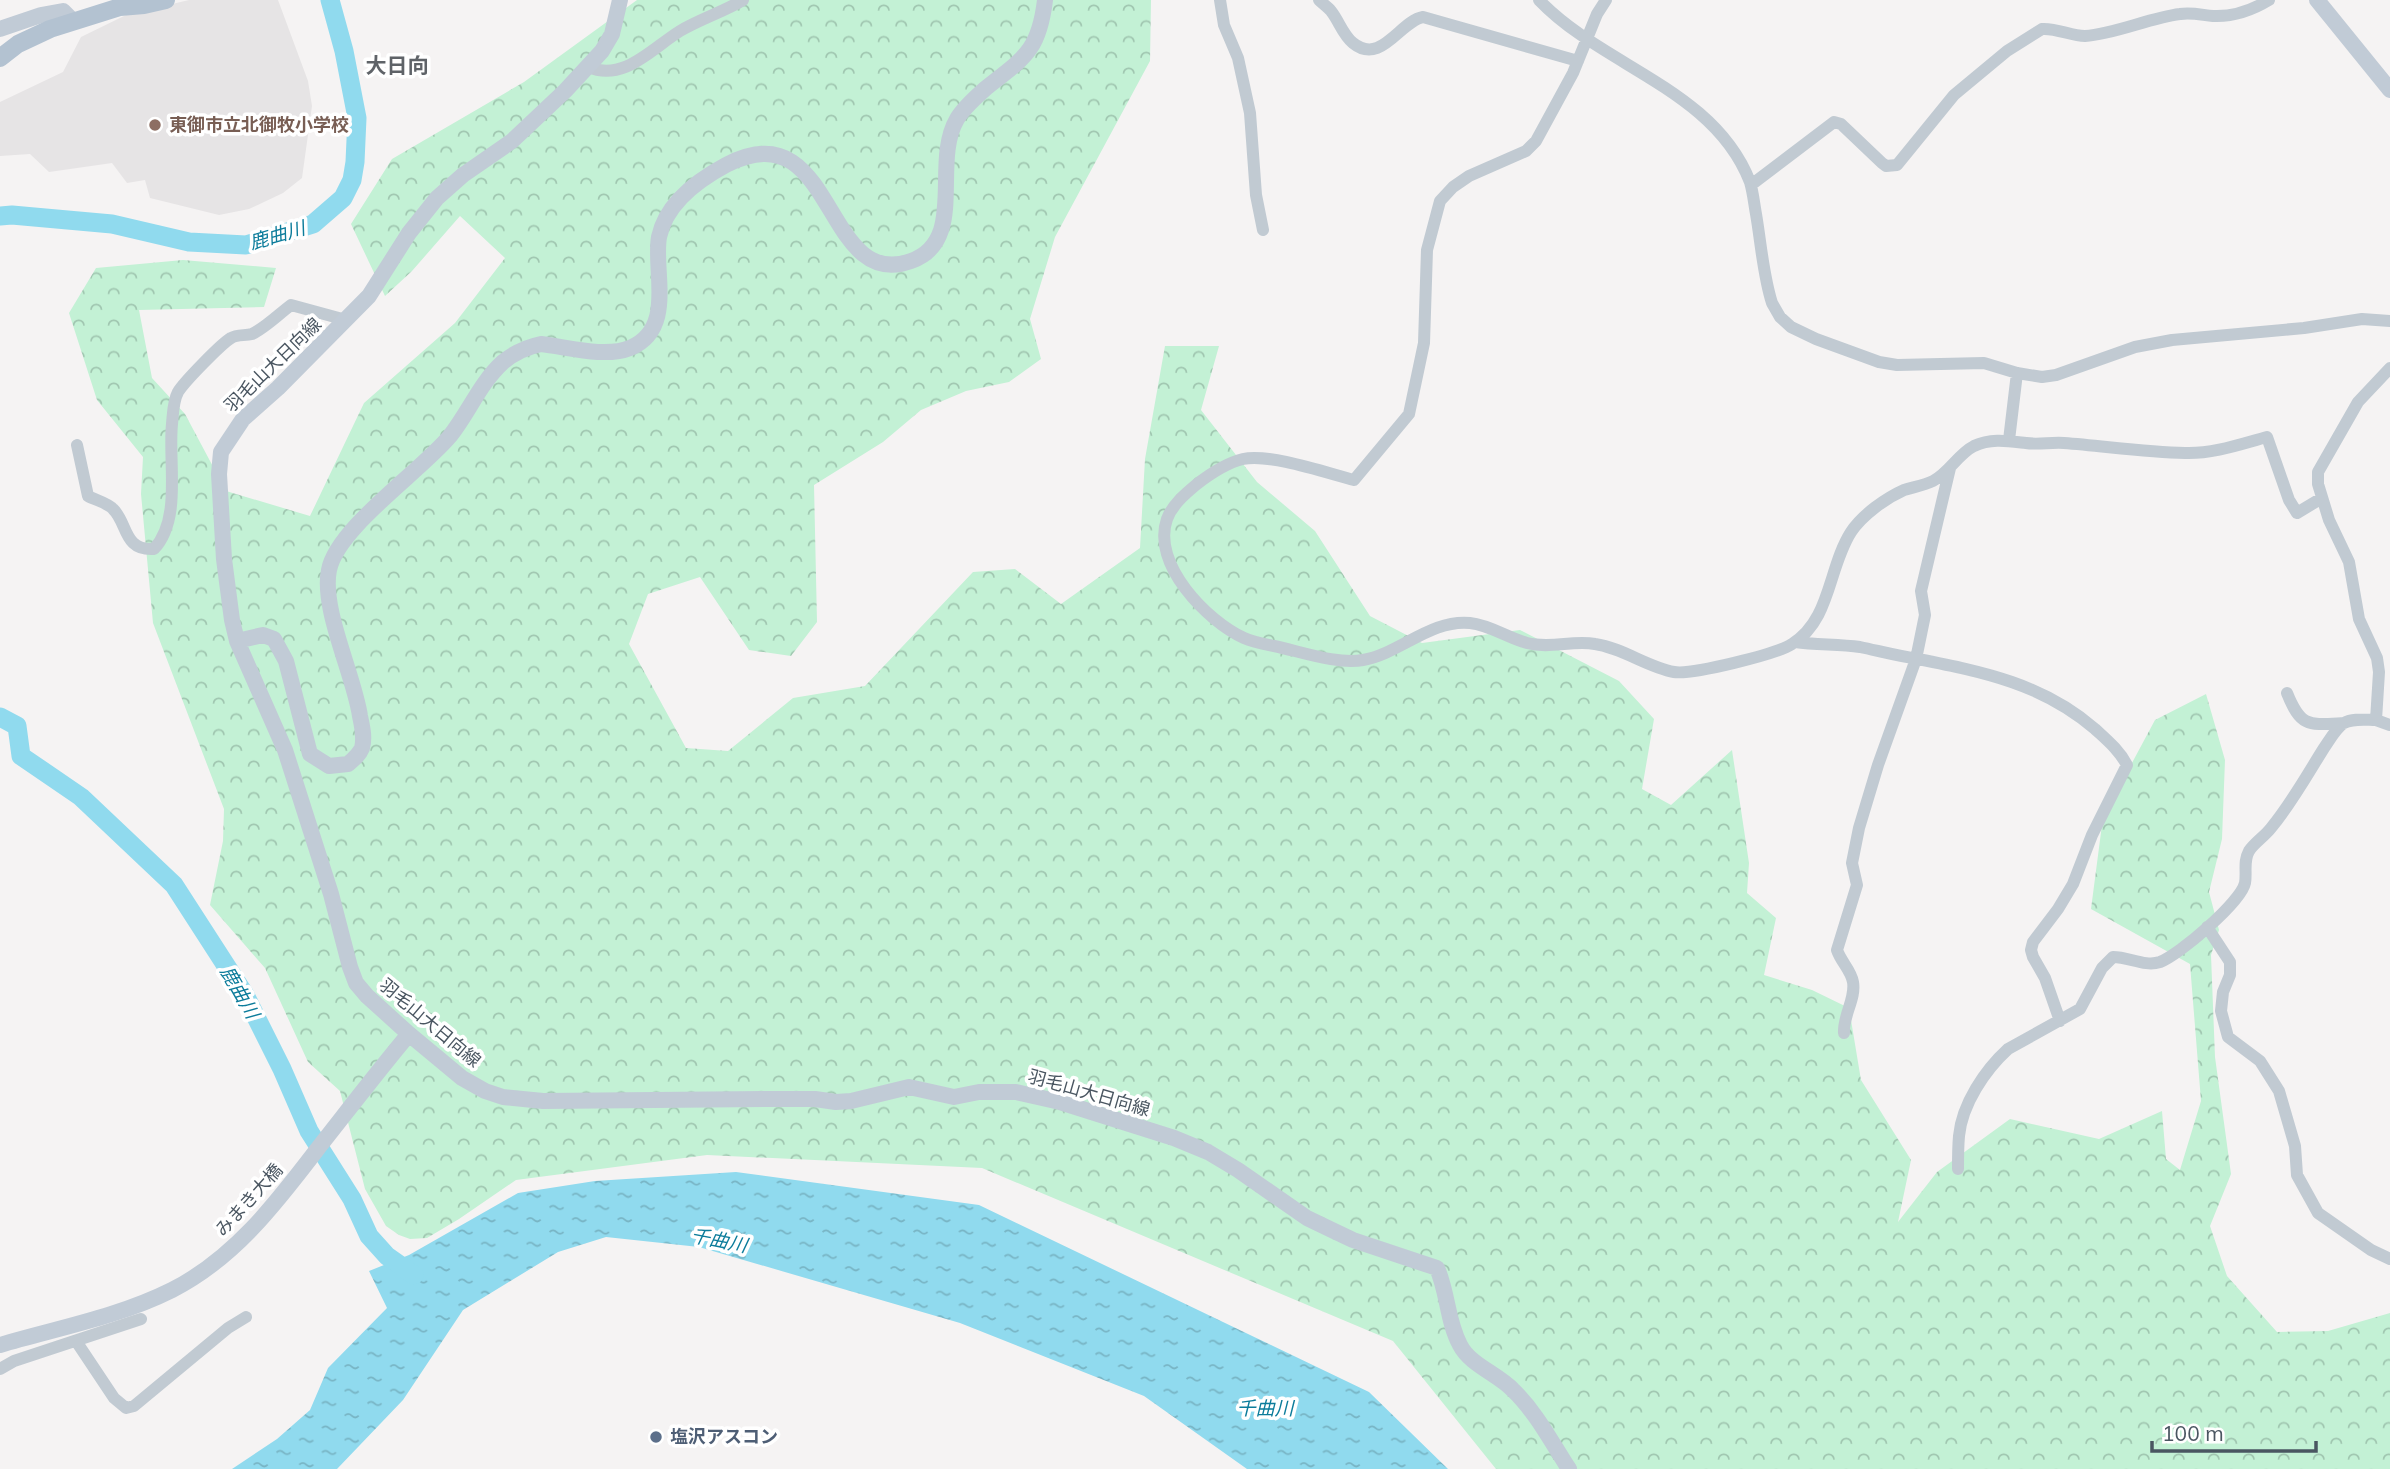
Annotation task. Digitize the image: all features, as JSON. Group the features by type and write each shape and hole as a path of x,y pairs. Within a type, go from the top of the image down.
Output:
{"main road":[{"path":"0,58 18,44 124,3 144,5 166,0"},
{"name":"羽毛山大日向線","path":"620,0 612,34 603,51 588,68 512,141 463,175 437,198 409,233 369,296 278,388 243,419 221,452 219,474 224,559 237,641 285,750 331,894 353,975 367,996 462,1078 485,1091 503,1097 521,1100 630,1102 772,1099 836,1102 909,1087 954,1097 979,1092 1016,1092 1060,1102 1174,1138 1208,1152 1307,1218 1325,1227 1353,1240 1437,1268 1444,1283 1452,1329 1461,1348 1512,1388 1527,1404 1569,1469"},
{"path":"237,641 263,635 274,639 286,661 310,754 329,766 348,764 361,748 363,735 359,706 331,607 329,570 338,551 360,523 451,435 483,384 500,365 509,357 541,344 611,351 632,347 643,339 651,328 660,305 659,238 672,209 686,192 708,176 746,157 773,153 786,157 808,176 851,242 862,254 891,265 921,256 938,239 944,225 946,153 957,119 978,96 1022,60 1031,49 1039,34 1045,0"},
{"path":"2317,0 2390,90"},
{"path":"0,29 41,15 63,11 73,22"},
{"name":"みまき大橋","path":"0,1345 93,1320 140,1304 172,1290 216,1262 234,1248 268,1212 409,1034"}],"street":[{"path":"588,68 601,73 624,68 679,32 743,0"},
{"path":"1220,0 1224,24 1238,58 1250,113 1256,195 1263,230"},
{"path":"1319,0 1331,10 1352,43 1361,47 1379,47 1390,43 1410,23 1423,17 1578,61"},
{"path":"1539,0 1560,22 1706,117 1731,144 1751,186 1769,293 1780,317 1791,327 1816,339 1879,362 1897,365 1984,363 2042,377 2056,375 2135,348 2172,340 2304,328 2362,318 2390,321"},
{"path":"1606,0 1536,141 1526,151 1469,176 1453,187 1440,201 1427,250 1424,343 1420,367 1409,414 1399,428 1354,480 1258,457 1243,459 1219,468 1176,503 1168,517 1164,535 1172,565 1196,602 1230,630 1250,640 1359,662 1376,657 1403,642 1438,628 1466,622 1485,626 1539,646 1598,644 1677,672 1698,671 1788,647 1806,634 1816,621 1844,544 1854,527 1874,509 1900,492 1936,480 1971,447 1986,442 2057,442 2189,454 2213,451 2267,437 2289,500 2297,513 2322,498"},
{"path":"1751,186 1834,122 1841,124 1886,166 1897,165 1954,95 2007,51 2042,29 2050,28 2080,36 2093,35 2183,13 2225,16 2242,13 2269,0"},
{"path":"77,445 88,496 113,509 124,532 136,546 154,549 164,538 168,523 172,484 170,438 173,411 177,395 186,383 232,337 252,334 291,305 346,320"},
{"path":"2376,720 2379,672 2377,658 2359,620 2348,562 2329,520 2318,484 2318,472 2358,402 2390,368"},
{"path":"2009,440 2017,373"},
{"path":"1844,1033 1843,1020 1852,998 1854,984 1838,950 1857,885 1852,863 1859,828 1878,765 1916,659 1925,615 1921,591 1950,467"},
{"path":"1795,642 1857,647 2011,680 2042,693 2079,716 2111,743 2127,765 2092,835 2073,884 2033,942 2031,950 2045,978 2060,1021"},
{"path":"2287,693 2295,712 2311,725 2376,720 2390,725"},
{"path":"1958,1169 1961,1123 1975,1091 2008,1049 2080,1009 2107,962 2113,957 2125,957 2146,964 2157,963 2168,958 2207,927 2245,884 2245,864 2249,851 2271,828 2344,723"},
{"path":"2207,927 2230,962 2230,975 2223,992 2221,1012 2228,1037 2260,1061 2279,1091 2295,1146 2297,1175 2318,1213 2371,1250 2390,1259"},
{"path":"76,1341 114,1398 126,1408 134,1406 228,1328 246,1317"},
{"path":"0,1369 14,1361 141,1319"}],"shaded area":[{"name":"東御市立北御牧小学校","path":"189,0 278,0 308,81 312,106 302,178 283,193 249,209 219,215 150,198 145,180 127,183 112,163 49,172 30,154 0,156 0,102 63,72 81,37 126,15"}],"green space":[{"path":"637,0 1151,0 1150,61 1055,237 1030,319 1041,359 1009,382 966,391 921,410 883,442 814,485 817,622 791,656 749,650 700,577 648,594 629,644 686,748 728,751 793,698 865,686 973,572 1015,569 1061,604 1140,548 1145,459 1165,346 1219,346 1201,410 1257,482 1315,531 1370,616 1422,643 1520,630 1619,681 1654,719 1642,789 1671,805 1732,750 1749,863 1747,893 1776,918 1764,975 1812,990 1849,1008 1861,1080 1911,1160 1898,1222 1937,1172 2010,1119 2099,1139 2162,1111 2166,1159 2180,1170 2201,1101 2190,964 2091,909 2103,817 2155,720 2206,694 2225,760 2222,839 2209,892 2219,930 2211,955 2215,1057 2231,1174 2210,1226 2227,1276 2277,1332 2328,1331 2390,1313 2390,1469 1496,1469 1393,1341 982,1168 707,1155 516,1180 427,1238 410,1239 386,1226 365,1189 340,1091 308,1062 265,968 210,905 223,841 224,809 153,623 141,494 143,457 97,400 69,313 96,268 183,260 276,268 264,307 139,310 152,378 185,414 226,491 310,516 364,403 455,323 505,258 460,216 412,271 385,296 351,224 392,159 524,82"}],"water":[{"name":"千曲川","path":"736,1172 979,1205 1369,1392 1448,1469 1247,1469 1144,1396 960,1323 699,1247 606,1237 558,1252 463,1310 403,1400 337,1469 232,1469 277,1439 310,1410 328,1368 387,1308 369,1271 409,1255 518,1193 595,1181"}],"waterway":[{"name":"鹿曲川","path":"0,216 112,224 189,242 246,245 313,224 343,198 352,180 355,162 357,118 344,51 330,0"},
{"name":"鹿曲川","path":"0,717 17,726 21,756 81,797 174,885 245,995 309,1131 352,1199 369,1236 387,1256 414,1275"}],"place":[{"name":"東御市立北御牧小学校","path":"155,125"},
{"name":"塩沢アスコン","path":"656,1437"}],"district":[{"name":"大日向","path":"397,66"}]}
